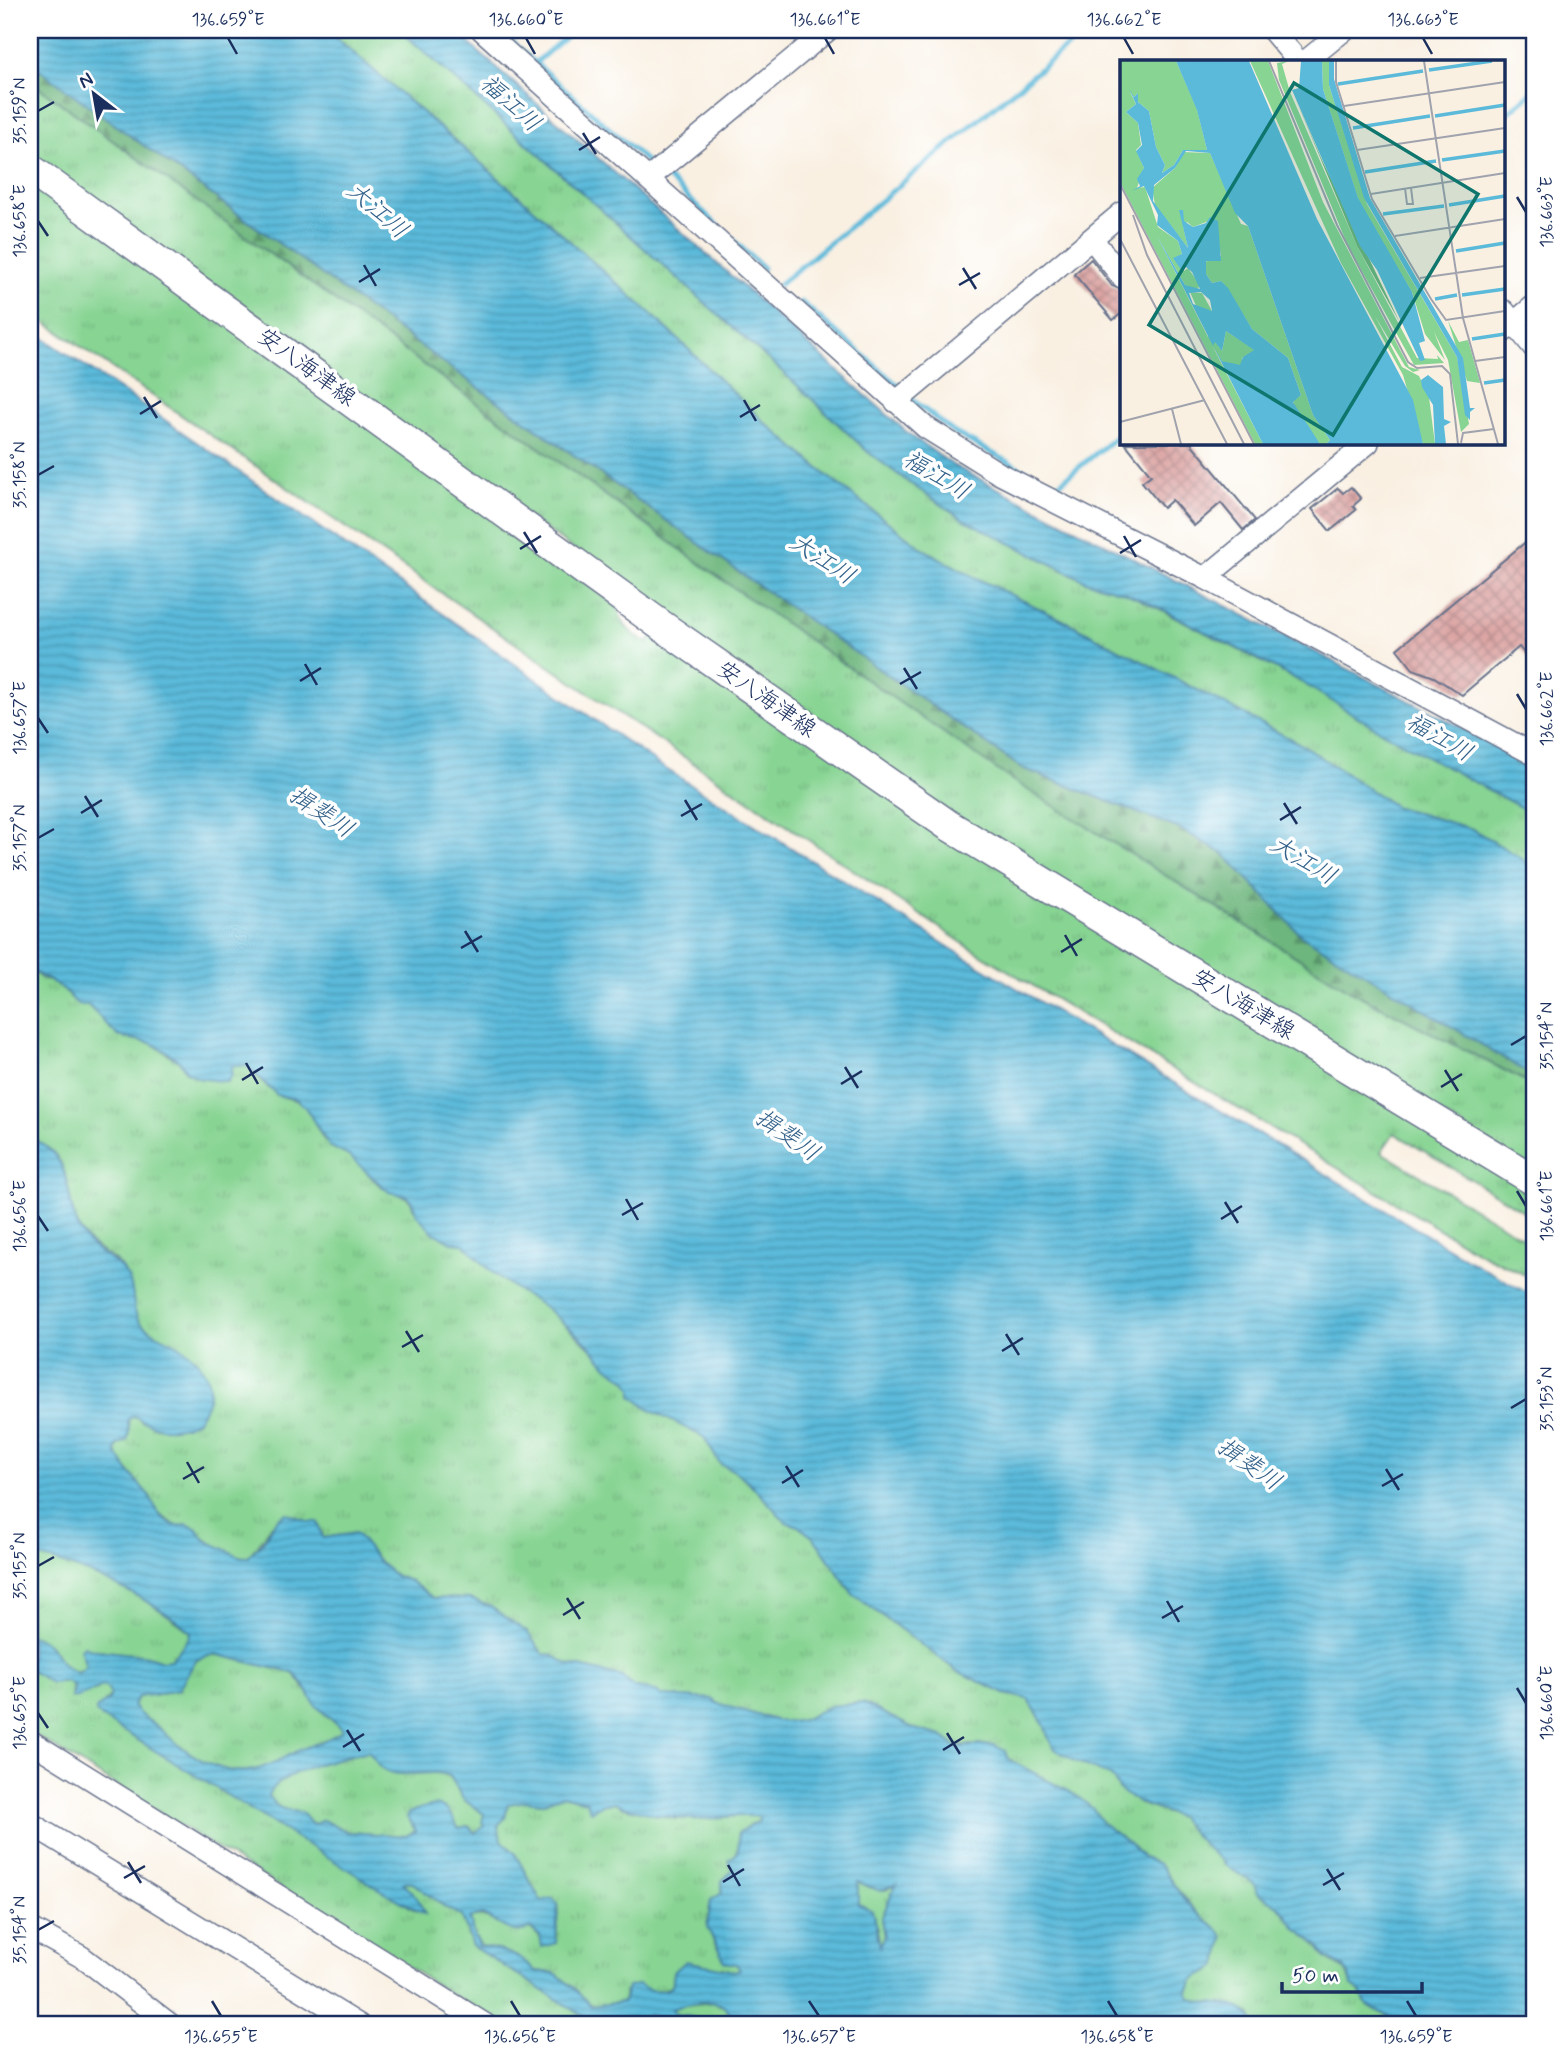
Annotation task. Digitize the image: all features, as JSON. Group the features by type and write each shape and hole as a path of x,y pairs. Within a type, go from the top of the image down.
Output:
{"main road":[{"name":"安八海津線","path":"30,169 650,618 948,825 1535,1181"}],"street":[{"path":"482,30 925,427 1000,474 1531,746"},
{"path":"648,178 828,30"},
{"path":"1272,30 1308,58 1344,30"},
{"path":"896,402 1120,215"},
{"path":"1092,239 1120,274"},
{"path":"1518,316 1535,349"},
{"path":"1205,578 1367,444"},
{"path":"30,1741 486,2025"},
{"path":"30,1823 359,2025"},
{"path":"30,1928 82,1956 171,2025"}],"green space":[{"path":"327,30 400,30 797,385 868,452 963,519 1088,582 1124,592 1158,608 1303,683 1384,733 1535,815 1535,874 1524,860 1472,829 1396,807 1304,746 923,549 831,479 762,420 661,323 535,210"},
{"path":"30,63 451,368 1022,768 1180,829 1224,854 1301,935 1535,1077 1535,1086 1356,994 1009,778 737,590 30,81"},
{"path":"30,81 737,590 1009,778 1356,994 1535,1086 1535,1171 954,816 800,713 30,157"},
{"path":"30,181 618,607 625,625 637,636 648,643 655,633 1535,1193 1535,1218 1394,1133 1381,1152 1535,1245 1535,1280 1478,1252 967,946 581,688 30,312"},
{"path":"30,969 42,979 63,989 71,999 88,1005 118,1036 151,1043 180,1062 187,1072 227,1082 231,1066 247,1066 266,1086 282,1097 304,1105 328,1145 353,1159 381,1186 404,1196 413,1208 452,1242 464,1244 492,1272 545,1307 627,1380 632,1396 652,1411 704,1437 720,1464 748,1481 786,1522 798,1526 814,1538 853,1594 957,1671 1005,1694 1028,1699 1044,1724 1049,1740 1073,1760 1103,1771 1112,1777 1121,1791 1144,1805 1179,1817 1200,1842 1278,1905 1325,1957 1344,1969 1351,1985 1361,1992 1366,2004 1404,2025 1255,2025 1250,2013 1228,2005 1204,2004 1192,1999 1188,1993 1193,1981 1211,1971 1216,1927 1200,1916 1159,1864 1143,1858 1130,1844 1102,1823 1094,1810 1008,1759 994,1745 956,1747 942,1736 915,1729 863,1703 830,1706 803,1720 791,1722 778,1721 716,1703 713,1699 663,1696 656,1691 635,1688 622,1677 567,1664 552,1655 543,1654 527,1632 489,1606 470,1599 433,1598 381,1564 355,1533 323,1538 318,1522 310,1523 304,1519 270,1526 249,1557 232,1554 215,1546 187,1524 177,1526 159,1514 148,1494 115,1452 118,1445 127,1441 128,1419 136,1416 143,1422 179,1345 152,1332 140,1322 122,1268 89,1242 79,1228 62,1165 45,1146 30,1138"},
{"path":"30,1555 71,1566 134,1594 191,1632 189,1638 172,1660 162,1661 148,1656 89,1649 85,1668 77,1673 69,1669 46,1643 30,1635"},
{"path":"215,1654 293,1673 326,1716 340,1726 342,1731 258,1769 231,1771 193,1755 133,1706 138,1697 165,1693 196,1660"},
{"path":"30,1670 51,1683 67,1681 72,1684 71,1698 103,1686 108,1689 111,1695 96,1713 110,1723 415,1910 403,1884 413,1883 446,1908 462,1916 472,1946 598,2025 501,2025 30,1732"},
{"path":"369,1751 383,1769 390,1772 450,1776 463,1799 484,1814 484,1826 475,1833 468,1826 458,1828 444,1807 433,1806 420,1809 407,1817 416,1831 406,1836 348,1832 323,1820 313,1825 303,1813 279,1807 268,1795 286,1778 299,1771"},
{"path":"562,1795 601,1805 615,1802 624,1807 675,1819 745,1815 759,1817 759,1821 747,1827 730,1866 733,1870 722,1893 711,1900 710,1908 710,1932 716,1946 740,1969 734,1971 696,1963 678,1981 665,1989 625,1992 623,2002 591,2006 555,1973 535,1971 510,1954 481,1947 473,1933 470,1918 486,1918 511,1929 530,1928 540,1937 556,1943 558,1904 541,1901 514,1852 501,1840 498,1825 505,1818 508,1804 525,1801 544,1803"},
{"path":"858,1881 869,1887 886,1890 897,1883 881,1919 884,1936 880,1947 877,1928 867,1908 858,1904"},
{"path":"716,2002 726,2008 731,2017 767,2025 724,2025 675,2014 672,2009"}],"water":[{"name":"大江川","path":"31,30 327,30 535,210 661,323 762,420 831,479 923,549 1304,746 1396,807 1472,829 1524,860 1535,874 1535,1077 1301,935 1224,854 1180,829 1022,768 749,579 451,368 30,63"},
{"name":"福江川","path":"400,30 454,30 909,434 954,466 1486,740 1535,773 1535,815 1384,733 1303,683 1158,607 1124,592 1088,582 1020,548 963,519 911,484 868,452 797,385"},
{"name":"揖斐川","path":"30,329 658,764 955,951 1470,1261 1535,1297 1535,2025 1404,2025 1366,2004 1361,1992 1351,1985 1343,1966 1326,1958 1318,1946 1297,1929 1279,1906 1258,1893 1253,1883 1228,1867 1200,1842 1179,1817 1145,1805 1120,1791 1112,1777 1055,1749 1044,1724 1028,1699 1005,1694 957,1671 853,1594 814,1538 798,1526 786,1522 748,1481 720,1464 704,1437 652,1411 632,1396 627,1380 608,1367 586,1342 545,1307 492,1272 464,1244 452,1242 434,1233 417,1215 407,1196 389,1192 349,1156 329,1146 305,1107 296,1099 277,1095 247,1066 231,1066 232,1075 227,1082 198,1078 187,1072 169,1053 151,1043 118,1036 88,1005 79,1005 57,985 30,969"},
{"path":"30,1138 46,1146 63,1168 76,1222 83,1236 125,1273 131,1285 139,1320 152,1331 187,1351 204,1371 207,1379 209,1396 197,1420 180,1427 162,1428 135,1416 128,1419 127,1441 117,1445 116,1452 128,1471 166,1521 176,1526 187,1524 196,1528 205,1540 241,1557 249,1557 265,1539 274,1523 287,1513 310,1522 318,1522 323,1538 356,1533 381,1564 433,1598 470,1599 489,1606 527,1632 543,1654 552,1655 567,1664 622,1677 635,1688 656,1691 663,1696 713,1699 716,1703 778,1721 791,1722 803,1720 830,1706 863,1703 915,1729 942,1736 956,1747 994,1745 1005,1751 1008,1759 1077,1796 1094,1810 1102,1823 1130,1844 1143,1858 1159,1864 1184,1899 1200,1916 1216,1927 1223,1937 1218,1966 1196,1978 1188,1993 1192,1999 1201,2002 1228,2005 1243,2010 1255,2025 767,2025 739,2022 733,2019 725,2007 706,2002 672,2009 675,2014 724,2025 665,2025 664,2019 648,2015 643,2025 598,2025 472,1946 462,1916 446,1908 413,1883 403,1884 418,1899 425,1914 391,1896 110,1723 95,1710 109,1700 108,1689 103,1686 71,1698 74,1686 67,1681 51,1683 30,1670 30,1635 46,1643 63,1664 77,1673 86,1666 80,1649 85,1646 89,1649 148,1656 162,1661 171,1660 191,1632 157,1607 115,1585 71,1567 30,1555","holes":["215,1654 293,1673 303,1683 315,1705 340,1726 342,1731 258,1769 231,1771 205,1762 181,1747 133,1706 138,1697 178,1690 196,1660","368,1751 381,1767 390,1772 450,1776 463,1799 484,1814 484,1826 475,1833 468,1826 458,1828 449,1812 439,1806 433,1806 409,1813 407,1817 416,1831 406,1836 348,1832 323,1820 313,1825 303,1813 279,1807 271,1800 268,1795 286,1778 328,1761","562,1795 587,1801 590,1811 615,1802 646,1812 685,1819 759,1817 759,1821 738,1833 737,1852 728,1860 733,1870 722,1881 722,1893 711,1900 707,1927 725,1962 736,1964 740,1969 734,1971 686,1961 674,1972 672,1987 668,1989 655,1990 639,1984 628,1987 623,2002 591,2006 555,1973 535,1971 517,1957 480,1947 470,1918 482,1915 512,1930 524,1931 530,1928 540,1936 542,1947 556,1943 558,1904 553,1898 541,1901 514,1852 501,1840 498,1825 505,1818 508,1804 525,1801 544,1803","858,1882 880,1891 896,1884 881,1919 884,1936 880,1946 872,1910 858,1904"]}],"building":[{"path":"1091,259 1112,286 1120,289 1120,315 1113,320 1074,274"},
{"path":"1126,444 1192,444 1255,520 1243,530 1221,503 1194,526 1172,500 1163,508 1142,482 1151,475"},
{"path":"1351,487 1361,499 1353,506 1356,510 1330,531 1312,509 1338,488 1343,493"},
{"path":"1535,534 1535,667 1519,647 1462,695 1434,677 1413,669 1397,649"}],"waterway":[{"path":"498,30 653,167"},
{"path":"535,63 574,30"},
{"path":"780,284 1087,30"},
{"path":"1506,114 1535,90"},
{"path":"663,174 763,268"},
{"path":"801,302 901,388"},
{"path":"910,398 953,432 1055,487 1120,434"}]}
